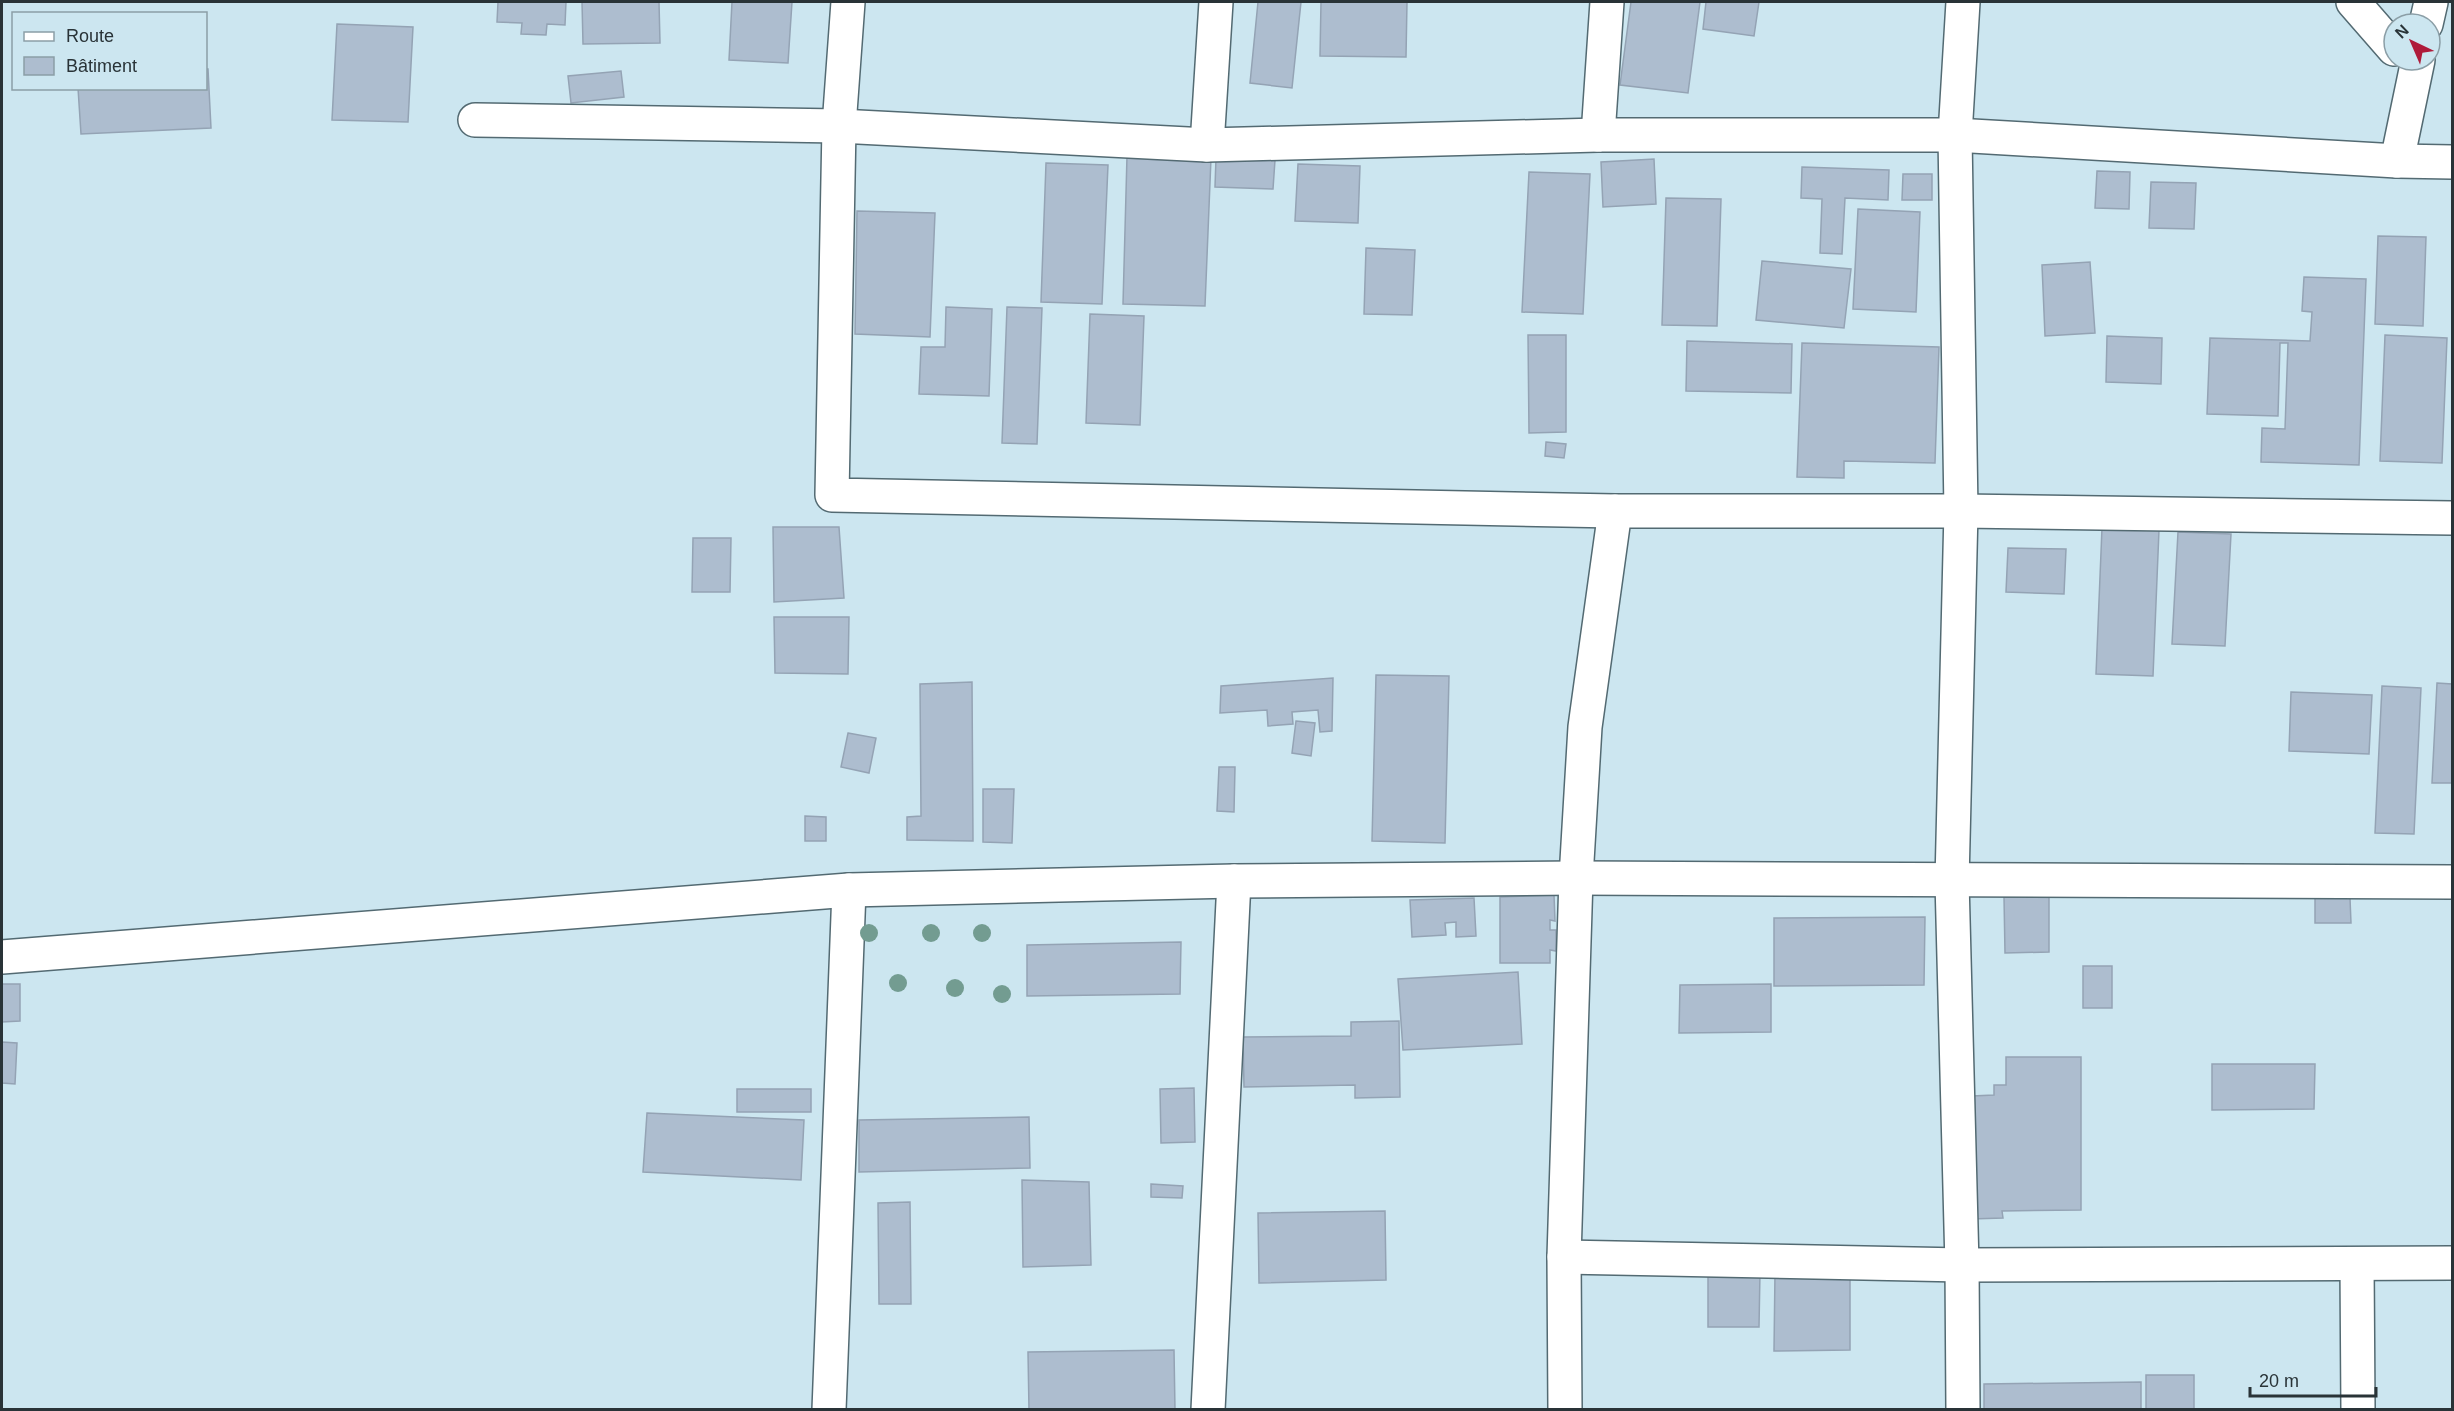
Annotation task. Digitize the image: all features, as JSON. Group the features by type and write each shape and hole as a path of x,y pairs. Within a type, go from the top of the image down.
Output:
{"street":[{"path":"848,2 839,126 832,495 1615,511 1961,512 2452,518"},
{"path":"1207,145 1216,2"},
{"path":"1598,135 1607,2"},
{"path":"1962,2 1954,135 1961,512 1952,880 1962,1265 1963,1410"},
{"path":"2353,2 2382,35"},
{"path":"2397,161 2412,72"},
{"path":"475,120 839,126 1207,145 1598,135 1954,135 2397,161 2452,162"},
{"path":"1565,1410 1564,1257 1576,878 1585,727 1615,511"},
{"path":"2,957 849,890 1234,881 1576,878 2452,882"},
{"path":"1208,1410 1234,881"},
{"path":"829,1410 849,890"},
{"path":"1564,1257 1962,1265 2452,1263"},
{"path":"2358,1264 2358,1410"}],"building":[{"path":"498,2 566,2 565,25 547,24 546,35 521,34 522,23 497,22"},
{"path":"582,2 659,2 660,43 583,44"},
{"path":"732,2 792,2 788,63 729,60"},
{"path":"1258,2 1301,2 1292,88 1250,83"},
{"path":"1321,2 1407,2 1406,57 1320,56"},
{"path":"1631,2 1700,2 1688,93 1620,85"},
{"path":"1706,2 1759,2 1754,36 1703,29"},
{"path":"337,24 413,27 408,122 332,120"},
{"path":"208,69 211,128 81,134 78,90 207,90"},
{"path":"621,71 624,97 571,103 568,76"},
{"path":"1127,156 1211,158 1205,306 1123,304"},
{"path":"1216,158 1275,160 1273,189 1215,187"},
{"path":"1654,159 1656,204 1603,207 1601,162"},
{"path":"1046,163 1108,165 1102,304 1041,302"},
{"path":"1298,164 1360,166 1358,223 1295,221"},
{"path":"1802,167 1889,170 1888,200 1845,198 1842,254 1820,253 1822,199 1801,198"},
{"path":"2097,171 2130,172 2129,209 2095,208"},
{"path":"1529,172 1590,174 1583,314 1522,312"},
{"path":"1903,174 1932,174 1932,200 1902,200"},
{"path":"2151,182 2196,183 2194,229 2149,228"},
{"path":"1666,198 1721,199 1717,326 1662,325"},
{"path":"1858,209 1920,212 1916,312 1853,309"},
{"path":"857,211 935,213 930,337 855,334"},
{"path":"2378,236 2426,237 2423,326 2375,324"},
{"path":"1366,248 1415,250 1412,315 1364,314"},
{"path":"1762,261 1851,269 1844,328 1756,320"},
{"path":"2090,262 2095,333 2045,336 2042,265"},
{"path":"2304,277 2366,279 2359,465 2261,462 2262,428 2285,429 2288,343 2280,343 2278,416 2207,414 2210,338 2310,341 2312,312 2302,311"},
{"path":"946,307 992,309 989,396 919,394 921,347 945,347"},
{"path":"1007,307 1042,308 1037,444 1002,443"},
{"path":"1090,314 1144,316 1140,425 1086,423"},
{"path":"1528,335 1566,335 1566,432 1529,433"},
{"path":"2385,335 2447,338 2442,463 2380,461"},
{"path":"2107,336 2162,338 2161,384 2106,382"},
{"path":"1687,341 1792,344 1791,393 1686,391"},
{"path":"1802,343 1939,347 1935,463 1844,461 1844,478 1797,477"},
{"path":"1546,442 1566,444 1564,458 1545,456"},
{"path":"773,527 839,527 844,598 774,602"},
{"path":"2102,528 2159,530 2153,676 2096,674"},
{"path":"2178,532 2231,534 2225,646 2172,644"},
{"path":"693,538 731,538 730,592 692,592"},
{"path":"2008,548 2066,549 2064,594 2006,592"},
{"path":"774,617 849,617 848,674 775,673"},
{"path":"1376,675 1449,676 1445,843 1372,841"},
{"path":"1333,678 1332,731 1320,732 1318,710 1292,712 1293,724 1268,726 1267,710 1220,713 1221,686"},
{"path":"972,682 973,841 907,840 907,817 921,816 920,684"},
{"path":"2437,683 2452,684 2452,783 2432,783"},
{"path":"2382,686 2421,688 2414,834 2375,833"},
{"path":"2291,692 2372,695 2369,754 2289,751"},
{"path":"1296,721 1315,723 1311,756 1292,753"},
{"path":"848,733 876,738 869,773 841,767"},
{"path":"1219,767 1235,767 1234,812 1217,811"},
{"path":"983,789 1014,789 1012,843 983,842"},
{"path":"805,816 826,817 826,841 805,841"},
{"path":"1554,895 1555,921 1550,920 1550,930 1556,930 1556,951 1550,950 1550,963 1500,963 1500,897"},
{"path":"2049,896 2049,952 2005,953 2004,897"},
{"path":"1474,898 1476,936 1456,937 1456,922 1445,923 1446,935 1412,937 1410,900"},
{"path":"2315,898 2350,898 2351,923 2315,923"},
{"path":"1925,917 1924,985 1774,986 1774,918"},
{"path":"1181,942 1180,994 1027,996 1027,945"},
{"path":"2083,966 2112,966 2112,1008 2083,1008"},
{"path":"1518,972 1522,1044 1403,1050 1398,979"},
{"path":"2,984 20,984 20,1021 2,1022"},
{"path":"1771,984 1771,1032 1679,1033 1680,985"},
{"path":"1399,1021 1400,1097 1355,1098 1355,1085 1244,1087 1243,1037 1351,1036 1351,1022"},
{"path":"2,1042 17,1043 15,1084 2,1083"},
{"path":"2006,1057 2081,1057 2081,1210 2002,1211 2003,1218 1971,1219 1972,1096 1994,1095 1994,1085 2006,1085"},
{"path":"2212,1064 2315,1064 2314,1109 2212,1110"},
{"path":"1194,1088 1195,1142 1161,1143 1160,1089"},
{"path":"737,1089 811,1089 811,1112 737,1112"},
{"path":"647,1113 804,1120 801,1180 643,1172"},
{"path":"1029,1117 1030,1168 859,1172 859,1120"},
{"path":"1022,1180 1089,1182 1091,1265 1023,1267"},
{"path":"1151,1184 1183,1186 1182,1198 1151,1197"},
{"path":"910,1202 911,1304 879,1304 878,1203"},
{"path":"1385,1211 1386,1280 1259,1283 1258,1213"},
{"path":"1850,1271 1850,1350 1774,1351 1775,1272"},
{"path":"1760,1272 1759,1327 1708,1327 1708,1273"},
{"path":"1174,1350 1175,1410 1029,1410 1028,1352"},
{"path":"2146,1375 2194,1375 2194,1410 2146,1410"},
{"path":"2141,1382 2141,1410 1984,1410 1984,1384"}]}
